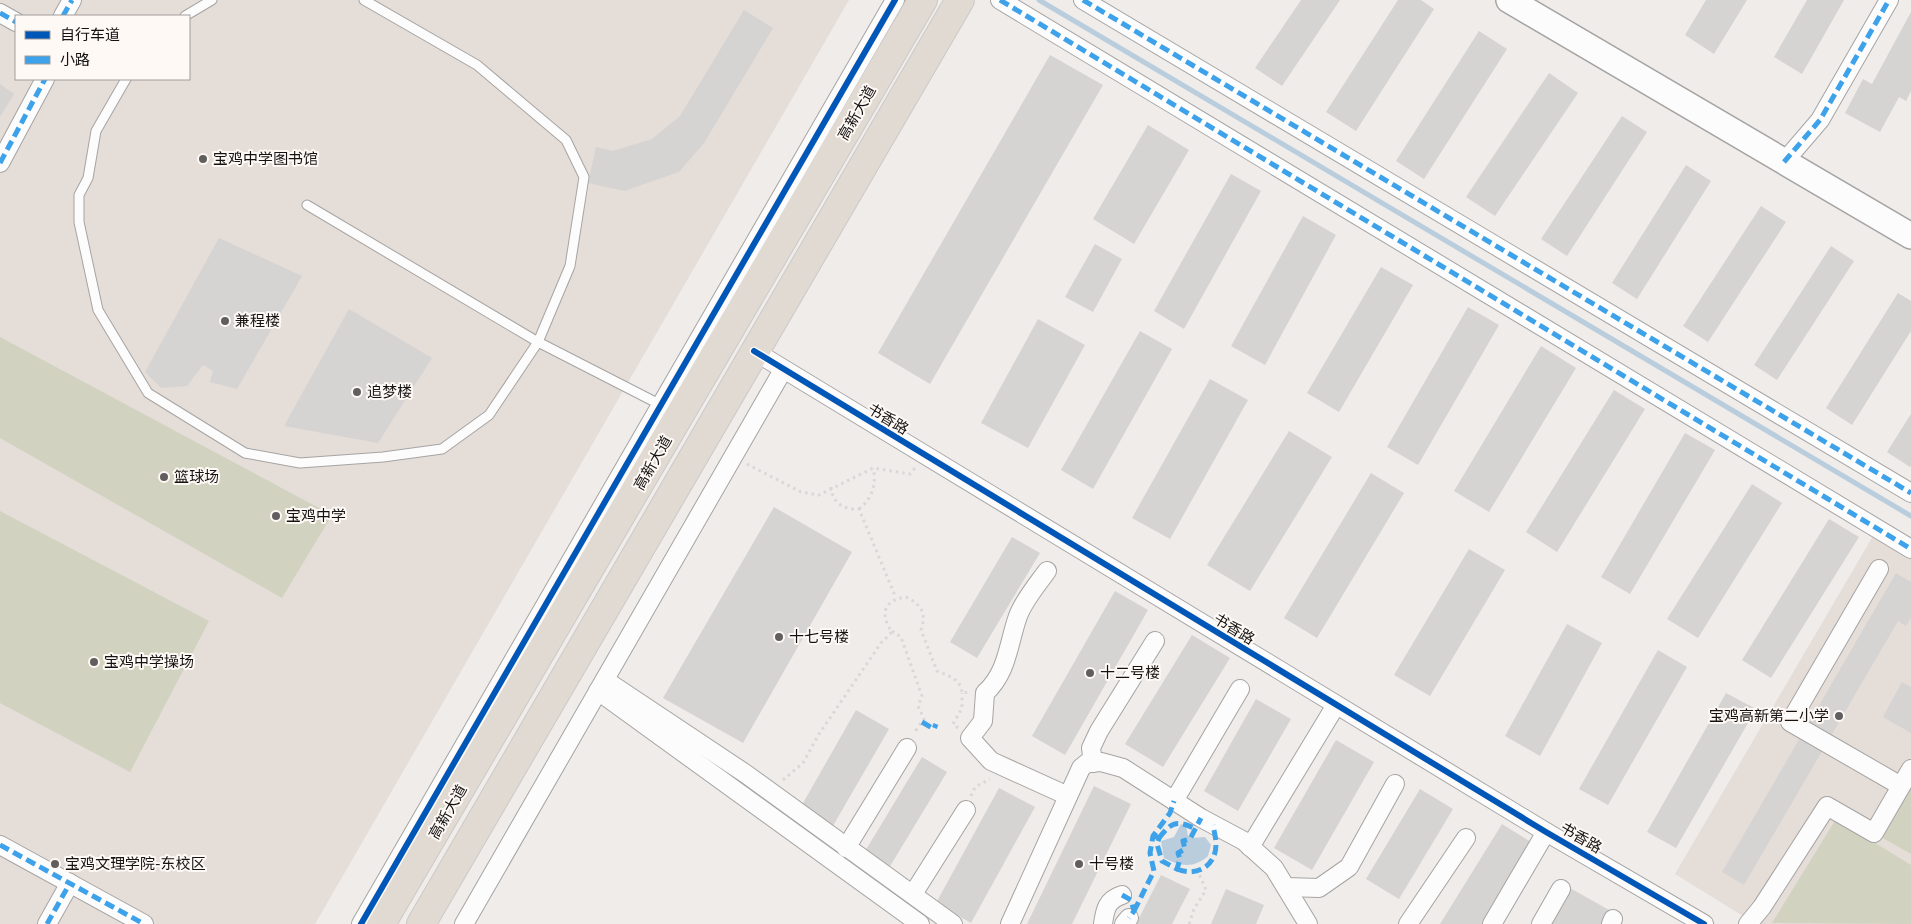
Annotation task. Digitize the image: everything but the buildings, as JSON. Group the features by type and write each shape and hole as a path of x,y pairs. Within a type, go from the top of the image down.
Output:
{"highway":[{"name":"高新大道","path":"382,924 672,409 923,0"},
{"name":"高新大道","path":"421,924 960,0"}],"main road":[{"path":"1509,0 1911,236"}],"street":[{"path":"64,15 72,0"},
{"path":"361,924 672,409 895,0"},
{"path":"1000,0 1911,549"},
{"path":"1083,0 1911,493"},
{"path":"1784,162 1820,120 1889,0"},
{"path":"0,13 15,21"},
{"path":"0,163 44,80"},
{"name":"书香路","path":"754,351 1546,832 1704,924"},
{"path":"464,924 783,370"},
{"path":"1879,569 1790,722 1901,786"},
{"path":"1047,570 1019,614 1005,665 996,684 985,694 983,721 971,738 991,761 1068,796"},
{"path":"1093,762 1091,748 1099,731 1155,641"},
{"path":"602,685 746,774 953,924"},
{"path":"602,685 920,924"},
{"path":"1174,801 1240,689"},
{"path":"1250,847 1336,705"},
{"path":"846,848 907,748"},
{"path":"1010,924 1081,768 1093,762 1101,762 1123,768 1250,847 1274,868 1308,924"},
{"path":"1748,924 1762,907 1827,806 1874,833 1911,769"},
{"path":"1286,887 1319,888 1349,867 1395,784"},
{"path":"913,894 966,810"},
{"path":"1492,924 1546,832"},
{"path":"1408,924 1466,838"},
{"path":"0,845 144,924"},
{"path":"47,924 70,883"},
{"path":"1541,924 1560,889"},
{"path":"1105,922 1107,906 1111,899 1122,895"}],"lane":[{"path":"187,15 212,0"},
{"path":"125,80 96,131 88,178 79,195 79,222 98,310 148,392 245,453 300,463 383,457 442,449 489,415 538,342 570,266 584,177 566,140 477,65 364,0"},
{"path":"307,205 538,342 672,409"}],"path":[{"path":"734,456 765,475 801,492 819,495 831,487 873,468 910,474 924,455"},
{"path":"859,509 866,502 873,488 873,468"},
{"path":"831,487 833,498 840,505 859,509"},
{"path":"859,509 896,598"},
{"path":"907,748 916,729 924,719 918,706 922,696 901,637 885,624 885,612 888,604 896,598 906,597 920,606 924,613 921,630 937,671 951,675 962,686 962,708 953,724 971,738"},
{"path":"773,795 786,775 803,763 818,734 881,643 892,631"},
{"path":"962,693 985,694"},
{"path":"966,810 975,787 990,779 1004,767"},
{"path":"1189,924 1194,909 1206,890 1198,871"}],"shaded area":[{"name":"宝鸡中学","path":"0,0 849,0 315,924 0,924"},
{"name":"宝鸡高新第二小学","path":"1873,536 1911,558 1911,924 1756,924 1675,874"}],"green space":[{"name":"篮球场","path":"0,337 332,515 282,598 0,438"},
{"name":"宝鸡中学操场","path":"0,511 209,621 130,772 0,703"},
{"path":"1911,783 1911,854 1881,837"},
{"path":"1836,819 1911,865 1911,924 1772,923"}],"water":[{"path":"1181,824 1186,826 1188,836 1192,838 1205,837 1211,845 1208,856 1203,860 1186,865 1164,858 1161,841 1174,837"}],"waterway":[{"path":"1039,0 1911,516"}],"marked path":[{"path":"64,15 72,0"},
{"path":"1000,0 1911,549"},
{"path":"1083,0 1911,493"},
{"path":"1784,162 1820,120 1889,0"},
{"path":"0,13 15,21"},
{"path":"0,163 44,80"},
{"path":"922,722 934,729 936,724"},
{"path":"1134,911 1154,871 1150,853 1153,836 1170,813 1174,801"},
{"path":"1153,835 1159,838 1157,844 1162,861 1177,869 1180,859 1178,853 1185,849 1183,841 1190,839 1201,818"},
{"path":"1159,838 1171,825 1179,823 1196,829"},
{"path":"1177,869 1191,872 1198,871 1209,864 1213,859 1216,844 1213,825"},
{"path":"0,845 144,924"},
{"path":"47,924 70,883"},
{"path":"1122,895 1131,900 1134,911 1129,918"}],"cycle path":[{"path":"361,924 895,0"},
{"path":"754,351 1546,832 1704,924"}],"place":[{"name":"宝鸡中学图书馆","path":"203,159"},
{"name":"兼程楼","path":"225,321"},
{"name":"追梦楼","path":"357,392"},
{"name":"篮球场","path":"164,477"},
{"name":"宝鸡中学","path":"276,516"},
{"name":"十七号楼","path":"779,637"},
{"name":"宝鸡中学操场","path":"94,662"},
{"name":"十二号楼","path":"1090,673"},
{"name":"宝鸡高新第二小学","path":"1839,716"},
{"name":"宝鸡文理学院-东校区","path":"55,864"},
{"name":"十号楼","path":"1079,864"}]}
